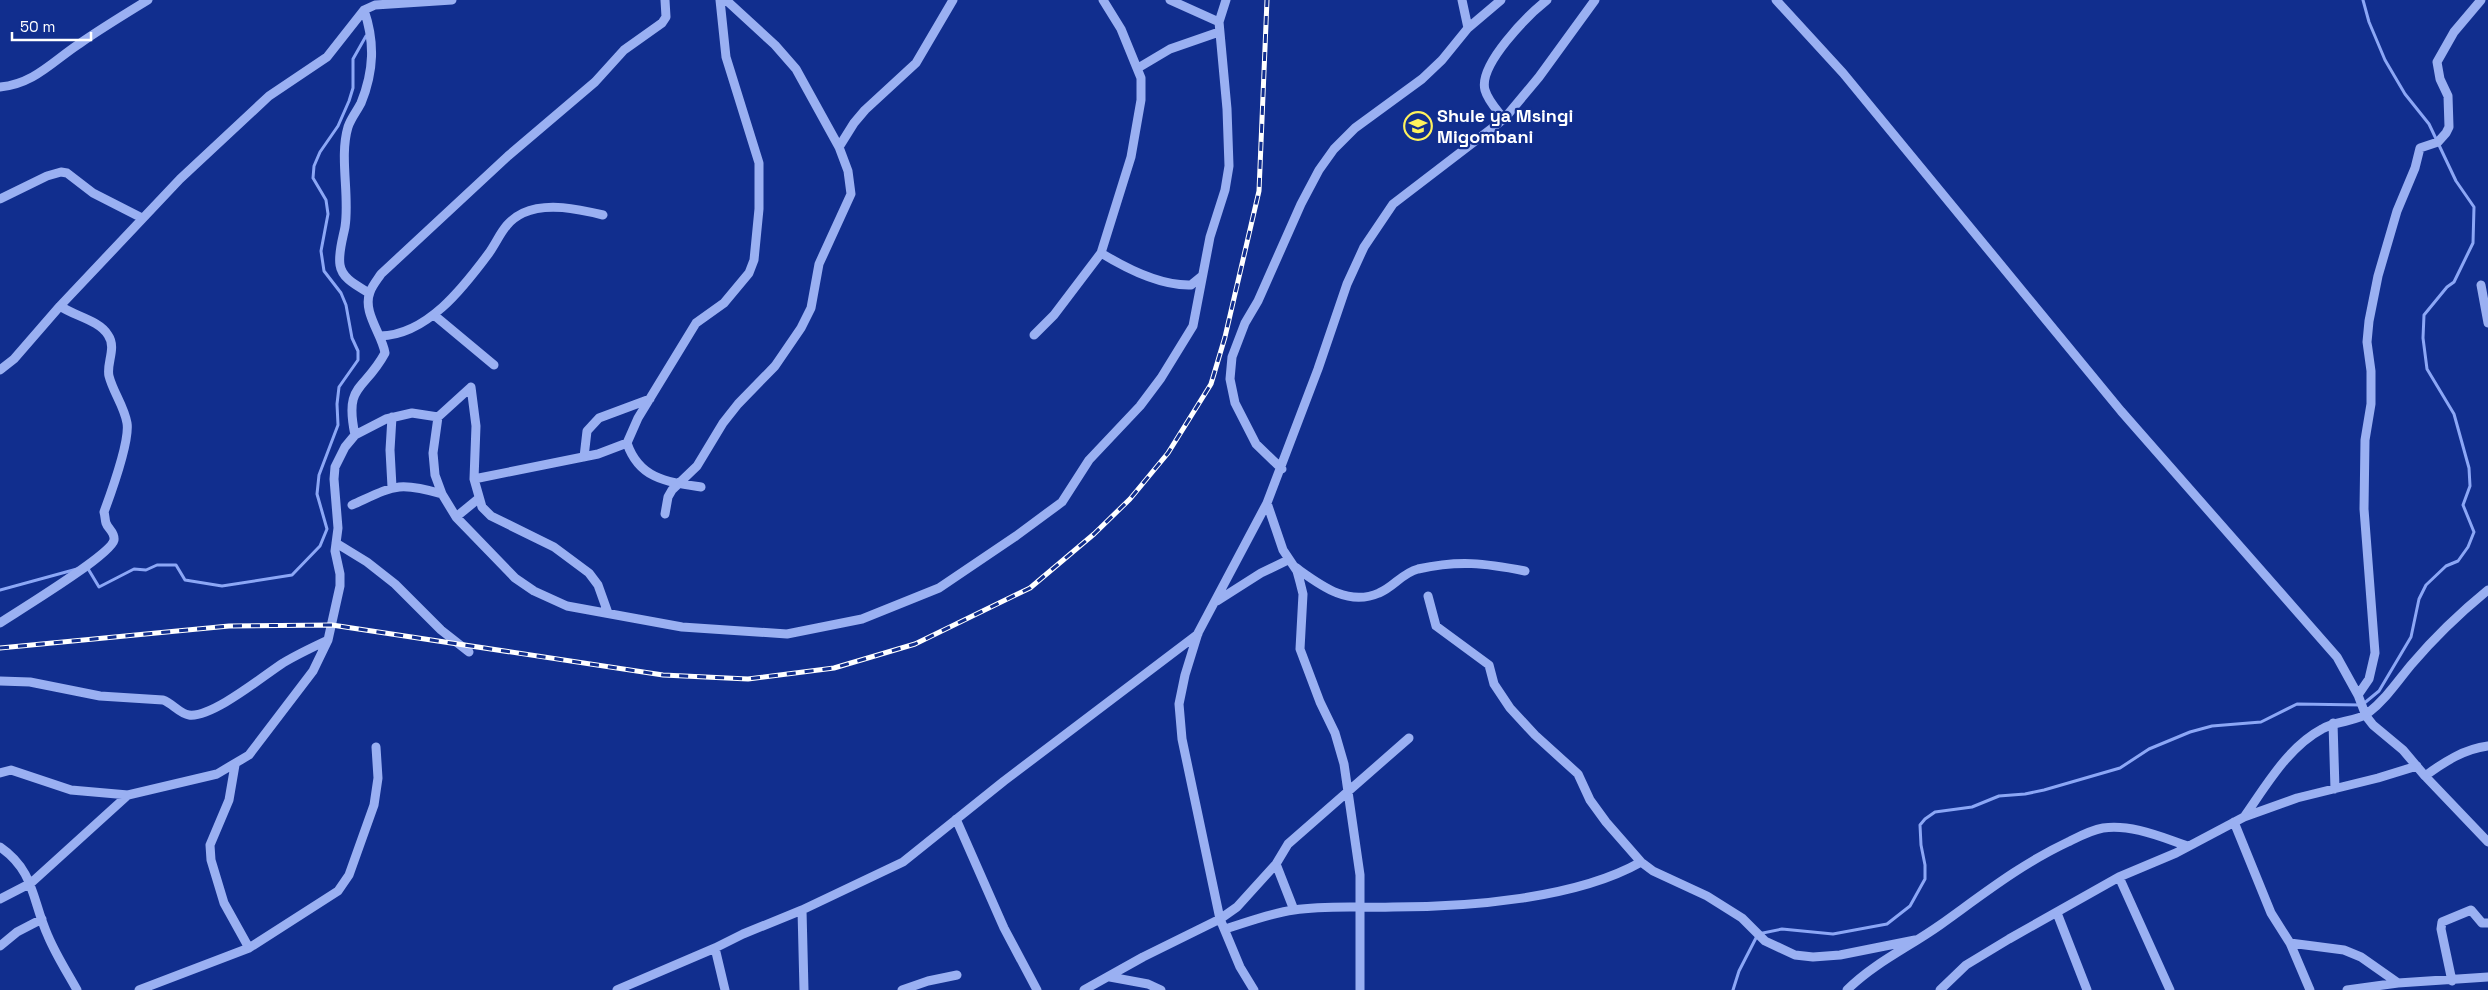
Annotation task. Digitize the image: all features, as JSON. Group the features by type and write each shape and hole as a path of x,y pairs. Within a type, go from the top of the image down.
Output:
{"street":[{"path":"0,87 19,85 37,75 78,44 148,0"},
{"path":"0,370 14,360 60,306 180,179 268,96 327,57 364,10 375,5 452,0"},
{"path":"355,435 350,407 353,395 385,353 380,336 371,318 369,293 381,274 508,156 602,76 624,50 662,23 666,17 664,0"},
{"path":"474,479 584,457 627,443 650,399 696,323 724,303 749,273 754,260 759,210 759,164 726,57 720,0"},
{"path":"665,514 668,497 678,483 697,466 714,437 738,404 775,366 801,328 811,308 819,264 851,194 848,171 839,147 796,69 775,45 726,0"},
{"path":"839,147 854,123 865,110 916,63 953,0"},
{"path":"1034,336 1054,315 1101,253 1131,157 1143,87 1138,68 1120,29 1102,0"},
{"path":"1170,0 1219,22"},
{"path":"608,613 598,585 589,573 554,547 491,516 478,499 474,479 476,426 471,386 438,417 433,453 435,476 442,494 456,517 500,565 534,591 567,606 682,627 787,634 862,619 939,588 1016,536 1062,502 1089,460 1140,406 1177,355 1193,326 1215,220 1225,190 1229,166 1227,109 1219,32 1219,22 1226,0"},
{"path":"1462,0 1468,28"},
{"path":"1282,469 1256,444 1235,403 1230,379 1232,357 1237,340 1258,301 1301,204 1319,170 1334,149 1355,128 1422,79 1442,60 1468,28 1501,0"},
{"path":"1504,119 1492,104 1485,89 1485,76 1492,61 1518,29 1547,0"},
{"path":"1254,990 1240,967 1220,919 1182,739 1179,704 1185,674 1198,634 1267,503 1282,469 1347,284 1364,247 1393,204 1504,119 1539,77 1595,0"},
{"path":"1776,0 1843,73 2121,411 2326,643 2337,657 2358,695 2366,716 2417,766 2488,842"},
{"path":"2358,695 2369,679 2375,653 2366,564 2363,471 2371,404 2371,372 2367,342 2372,298 2397,211 2415,168 2420,148 2438,142 2449,127 2448,96 2440,79 2437,62 2454,32 2482,0"},
{"path":"364,10 373,40 372,57 361,103 348,127 346,142 346,224 340,264 344,275 369,293"},
{"path":"1138,68 1170,49 1219,32"},
{"path":"0,199 47,176 61,172 67,173 93,193 142,218"},
{"path":"380,336 403,333 434,315 489,252 502,229 512,219 525,212 551,208 575,208 603,215"},
{"path":"1101,253 1137,272 1182,285 1191,285 1203,276"},
{"path":"2481,285 2488,323"},
{"path":"0,623 86,566 110,547 114,541 114,535 106,523 104,512 126,441 128,425 109,376 112,348 109,336 102,328 71,314 60,306"},
{"path":"434,315 494,365"},
{"path":"584,457 587,432 599,418 650,399"},
{"path":"0,773 11,770 71,790 128,795 210,776 235,765 249,755 318,663 328,640 340,586 340,574 335,551 335,467 345,447 355,435 374,424 392,417 412,413 438,417"},
{"path":"392,417 390,450 392,487"},
{"path":"627,443 632,458 638,466 652,475 678,483 701,487"},
{"path":"352,504 392,487 411,485 442,494"},
{"path":"456,517 478,499"},
{"path":"1267,503 1282,550 1298,576 1303,594 1300,649 1320,702 1336,734 1348,791 1360,875 1360,990"},
{"path":"336,543 367,562 395,584 441,630 469,652"},
{"path":"1290,562 1329,591 1348,596 1379,594 1410,572 1451,563 1478,562 1525,571"},
{"path":"1215,603 1261,573 1290,562"},
{"path":"2244,817 2295,749 2320,730 2333,723 2366,716 2388,695 2411,665 2467,607 2488,590"},
{"path":"1428,596 1436,626 1489,665 1494,684 1510,708 1578,774 1590,800 1606,822 1641,862 1667,879 1692,889 1719,904 1742,918 1765,941 1795,955 1813,957 1840,955 1915,940"},
{"path":"617,990 802,910 903,862 956,819 1198,634"},
{"path":"0,681 30,682 100,696 162,700 171,703 186,715 193,715 228,701 282,664 328,640"},
{"path":"2333,723 2335,789"},
{"path":"1084,990 1143,957 1220,919 1237,907 1276,864 1288,844 1409,738"},
{"path":"2425,776 2456,756 2488,746"},
{"path":"139,990 248,948 338,891 349,875 374,805 378,778 376,748"},
{"path":"235,765 229,800 210,845 211,860 224,903 248,948"},
{"path":"1940,990 1966,965 2118,877 2188,846 2244,817 2297,798 2417,766"},
{"path":"0,899 31,883 128,795"},
{"path":"956,819 1004,928 1037,990"},
{"path":"2234,822 2271,913 2290,943 2310,990"},
{"path":"1847,990 1866,973 2041,855 2102,828 2127,828 2188,846"},
{"path":"0,847 15,857 31,883 47,934 76,990"},
{"path":"1225,929 1294,910 1417,907 1524,897 1575,887 1620,874 1641,862"},
{"path":"1276,864 1294,910"},
{"path":"2118,877 2170,990"},
{"path":"802,910 804,990"},
{"path":"2452,981 2441,929 2442,922 2471,910 2482,923 2488,923"},
{"path":"2057,913 2087,990"},
{"path":"0,946 17,932 42,919"},
{"path":"2290,943 2344,950 2361,957 2398,983"},
{"path":"715,948 725,990"},
{"path":"902,990 928,981 957,975"},
{"path":"1110,977 1140,982 1161,990"},
{"path":"2347,990 2398,983 2452,981 2488,977"}],"waterway":[{"path":"1733,990 1739,971 1758,934 1782,929 1833,934 1887,924 1910,906 1925,879 1920,825 1935,812 1972,807 1999,796 2044,790 2120,768 2149,749 2190,732 2212,726 2261,722 2297,704 2362,705 2379,691 2411,637 2419,599 2426,585 2446,566 2458,561 2468,547 2474,532 2463,505 2470,486 2469,468 2454,414 2427,369 2423,338 2424,315 2447,287 2454,282 2473,243 2474,207 2456,181 2429,124 2405,94 2385,60 2369,22 2363,0"},
{"path":"87,567 99,587 134,569 146,570 157,565 176,565 185,580 222,586 292,575 320,546 327,529 317,494 319,475 338,425 337,404 339,387 358,360 358,351 352,338 346,305 341,293 324,271 321,251 328,214 326,200 313,178 314,166 320,152 338,126 349,101 353,88 353,59 366,36"},
{"path":"0,590 77,569"}],"railway":[{"path":"0,648 229,626 332,625 663,675 748,679 834,668 915,644 1030,588 1094,534 1130,499 1168,453 1211,384 1225,337 1259,191 1267,0"}],"place":[{"name":"Shule ya Msingi Migombani","path":"1418,126"}]}
